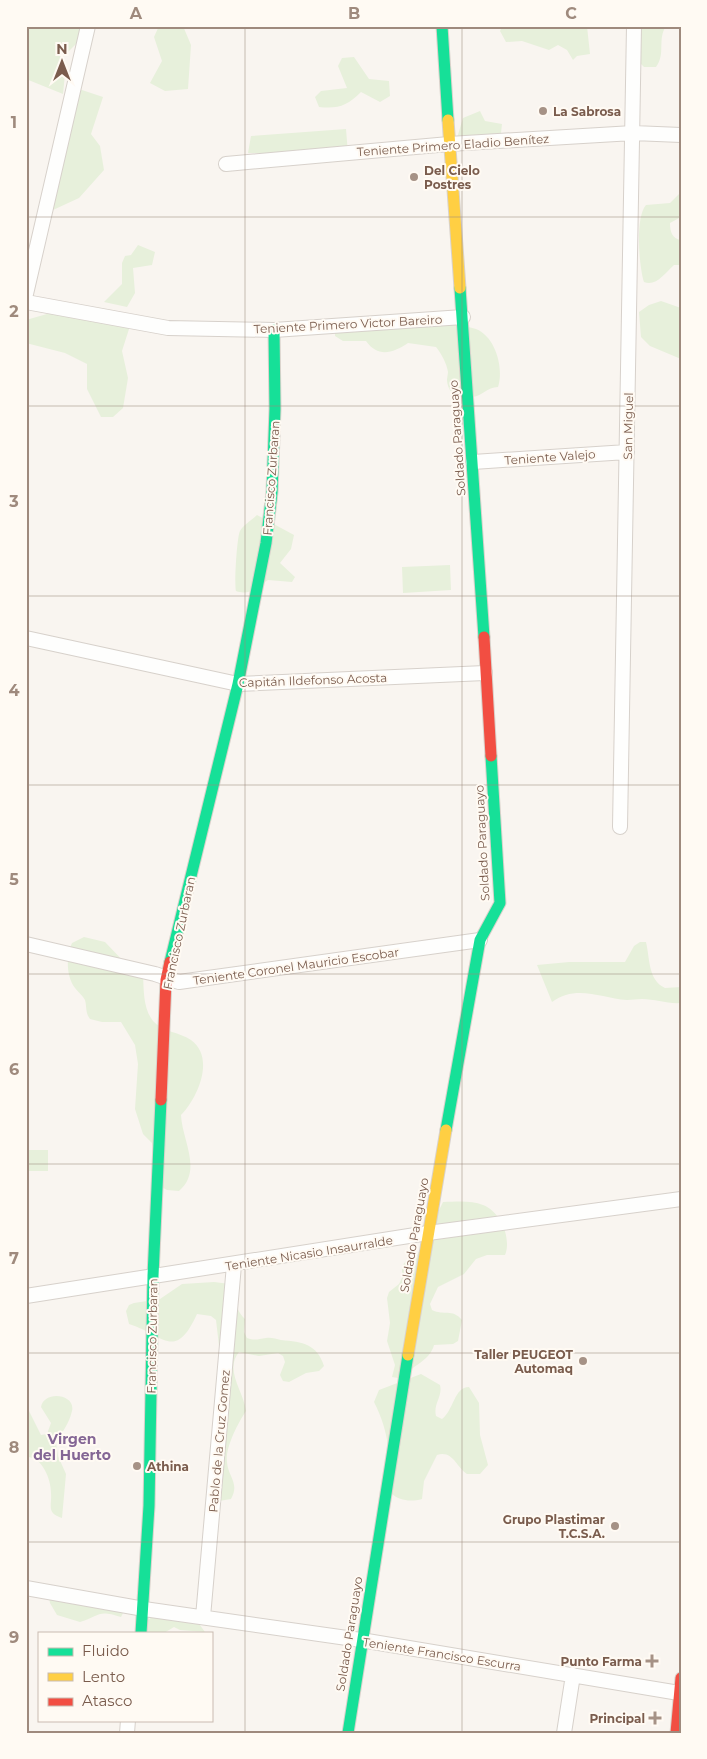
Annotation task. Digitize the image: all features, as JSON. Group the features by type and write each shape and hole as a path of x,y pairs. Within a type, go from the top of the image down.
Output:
{"street":[{"path":"26,294 88,26"},
{"name":"Soldado Paraguayo","path":"348,1733 361,1640 428,1233 480,940 497,912 500,903 473,462 442,26"},
{"name":"San Miguel","path":"620,827 634,26"},
{"name":"Teniente Primero Eladio Benítez","path":"226,164 449,144 633,133 681,135"},
{"name":"Teniente Primero Victor Bareiro","path":"26,302 152,327 274,330 463,317"},
{"name":"Francisco Zurbaran","path":"141,1632 150,1506 153,1276 166,980 238,684 269,517 276,409 274,330"},
{"name":"Teniente Valejo","path":"473,462 627,452"},
{"name":"Capitán Ildefonso Acosta","path":"26,638 238,684 485,673"},
{"name":"Teniente Coronel Mauricio Escobar","path":"26,944 155,974 166,980 179,982 480,940"},
{"name":"Teniente Nicasio Insaurralde","path":"26,1296 234,1265 428,1233 681,1199"},
{"name":"Pablo de la Cruz Gomez","path":"203,1617 234,1265"},
{"name":"Teniente Francisco Escurra","path":"26,1588 144,1609 361,1640 679,1693"},
{"path":"564,1733 573,1675"},
{"path":"676,1733 681,1678"}],"green space":[{"path":"26,26 79,26 79,41 59,61 65,74 63,94 26,79"},
{"path":"159,26 183,26 191,45 188,89 165,91 150,83 162,61 154,37"},
{"path":"587,26 590,54 577,56 573,60 567,50 558,45 549,50 522,41 506,42 500,31 502,27"},
{"path":"631,26 666,26 662,36 661,57 656,67 644,67 640,63"},
{"path":"354,57 369,79 389,81 390,96 380,102 361,92 342,106 319,107 315,97 321,91 347,88 338,66 342,58"},
{"path":"79,89 103,97 91,134 100,146 104,170 79,198 40,216"},
{"path":"480,111 485,121 502,124 501,133 485,145 457,138 463,118"},
{"path":"346,129 348,154 248,153 251,136"},
{"path":"681,192 681,217 670,223 670,229 675,238 681,240 681,265 674,265 652,283 644,282 639,242 640,220 643,211 646,205 670,203"},
{"path":"138,245 155,252 152,265 133,268 135,293 127,307 104,302 122,284 122,263 125,256 131,255"},
{"path":"661,301 681,308 681,359 650,346 641,337 639,312 649,305"},
{"path":"68,308 126,315 129,329 122,351 128,378 123,408 113,417 101,417 87,389 87,364 65,353 26,343 26,320"},
{"path":"438,321 476,329 489,339 497,354 499,363 500,380 498,387 491,388 476,396 459,396 452,392 448,385 448,372 442,355 436,347 408,343 391,351 381,352 366,341 343,341 335,336 335,332"},
{"path":"257,515 294,535 291,549 280,563 295,577 292,582 268,580 249,592 236,591 236,561 240,531"},
{"path":"450,565 451,590 403,593 402,567"},
{"path":"84,937 105,942 128,966 143,976 147,1011 153,1021 161,1027 191,1040 198,1048 202,1057 203,1067 198,1089 181,1115 189,1155 190,1174 186,1183 179,1191 167,1190 160,1186 152,1143 143,1134 135,1109 138,1064 135,1045 121,1022 102,1022 90,1019 85,1000 75,988 70,978 68,960 70,948 72,943"},
{"path":"640,942 646,942 655,980 665,988 681,987 681,1003 647,999 627,1000 579,993 561,997 552,1002 537,965 569,962 625,962 634,946"},
{"path":"26,1150 48,1150 48,1171 26,1171"},
{"path":"443,1202 473,1202 489,1208 495,1213 506,1233 507,1248 505,1255 487,1255 476,1259 464,1274 438,1287 430,1304 432,1310 455,1314 462,1320 458,1341 453,1344 434,1345 432,1351 419,1364 398,1378 392,1377 395,1365 387,1341 390,1323 387,1298 389,1292 399,1284 402,1278 402,1266 406,1261 417,1255"},
{"path":"214,1282 238,1285 237,1306 245,1319 244,1332 247,1338 254,1340 270,1338 308,1345 317,1353 324,1366 319,1371 306,1373 289,1382 283,1381 280,1375 285,1362 283,1356 278,1353 259,1356 239,1352 233,1366 246,1411 233,1436 227,1456 228,1467 234,1484 233,1493 231,1499 219,1501 222,1372 216,1320 211,1316 197,1314 182,1337 175,1341 168,1341 129,1324 126,1311 129,1305 160,1299 182,1284"},
{"path":"421,1374 440,1385 441,1389 435,1412 436,1416 442,1419 460,1391 469,1387 479,1403 480,1435 488,1465 480,1474 467,1474 451,1457 442,1454 437,1455 424,1481 422,1499 405,1500 391,1493 386,1435 374,1402 379,1390"},
{"path":"26,1393 28,1409 41,1435 47,1434 51,1423 41,1407 43,1402 53,1396 59,1396 65,1398 72,1405 69,1420 56,1443 58,1456 66,1474 62,1518 52,1511 51,1487 44,1469 37,1460 26,1457"},
{"path":"76,1594 115,1596 121,1599 124,1611 121,1617 103,1613 80,1622 57,1615 50,1603 49,1597"},
{"path":"155,1615 197,1621 205,1632 180,1630 174,1627 166,1632 143,1632 145,1622"}],"traffic: fast":[{"path":"442,26 448,120"},
{"path":"460,288 484,637"},
{"path":"170,962 238,684 266,543 272,492 275,409 274,330"},
{"path":"446,1130 480,940 500,903 491,756"},
{"path":"141,1632 149,1506 153,1276 161,1100"},
{"path":"348,1733 408,1355"}],"traffic: slow":[{"path":"448,120 460,288"},
{"path":"408,1355 446,1130"}],"traffic: jam":[{"path":"484,637 491,756"},
{"path":"161,1100 166,980 170,962"},
{"path":"676,1733 681,1678"}],"place":[{"name":"La Sabrosa","path":"543,111"},
{"name":"Del Cielo Postres","path":"414,177"},
{"name":"Taller PEUGEOT Automaq","path":"583,1361"},
{"name":"Athina","path":"137,1466"},
{"name":"Grupo Plastimar T.C.S.A.","path":"615,1526"},
{"name":"Punto Farma","path":"652,1661"},
{"name":"Principal","path":"655,1718"}],"district":[{"name":"Virgen del Huerto","path":"72,1448"}]}
